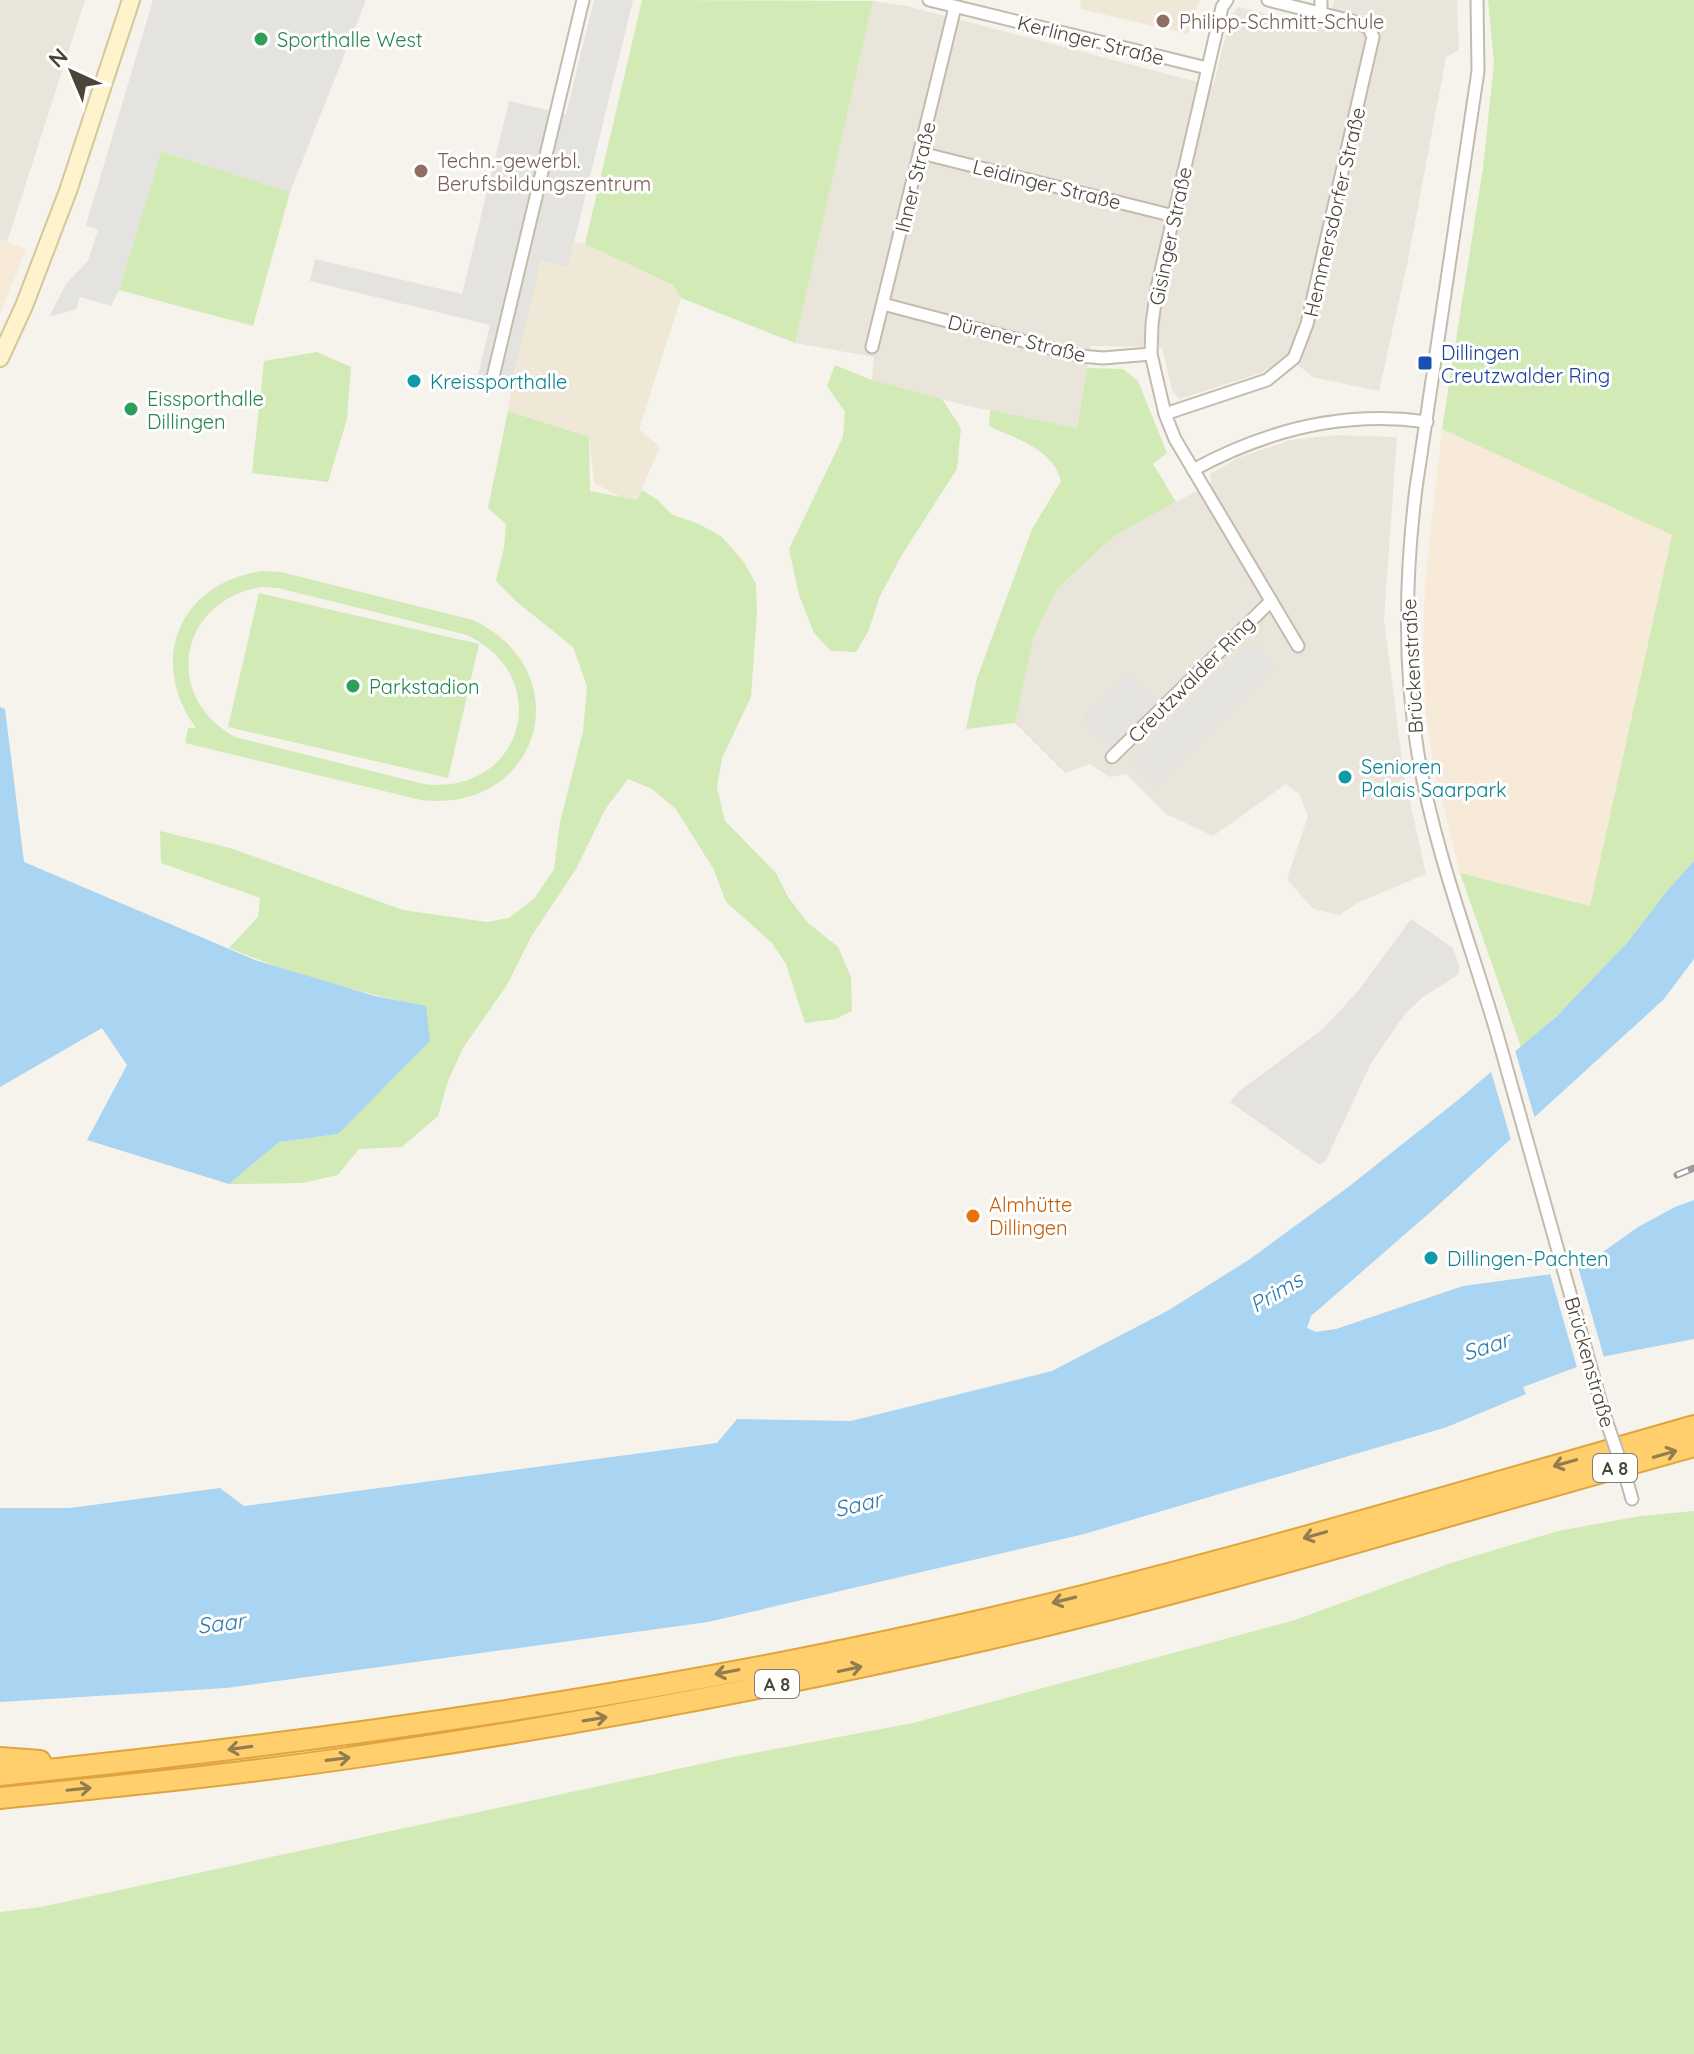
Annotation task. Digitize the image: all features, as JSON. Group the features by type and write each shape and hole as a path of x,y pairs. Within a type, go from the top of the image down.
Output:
{"highway":[{"name":"A 8","path":"0,1775 385,1729 613,1693 808,1657 971,1622 1294,1542 1694,1426"},
{"name":"A 8","path":"1,1798 386,1753 616,1716 812,1677 1167,1595 1694,1446"},
{"path":"0,1758 99,1765"}],"street":[{"path":"0,358 63,205 131,0"},
{"path":"493,377 583,0"},
{"name":"Kerlinger Straße","path":"929,0 1207,68"},
{"name":"Gisinger Straße","path":"1193,470 1165,414 1151,354 1152,324 1157,288 1207,68 1222,7 1227,0"},
{"name":"Hemmersdorfer Straße","path":"1165,414 1267,380 1294,358 1307,324 1373,37 1369,28 1359,23 1268,0"},
{"path":"1321,0 1321,13"},
{"name":"Brückenstraße","path":"1477,0 1478,71 1411,532 1406,633 1413,717 1433,821 1497,1034 1604,1414 1632,1499"},
{"name":"Ihner Straße","path":"872,347 955,7"},
{"name":"Leidinger Straße","path":"921,153 1174,216"},
{"name":"Dürener Straße","path":"883,304 1080,356 1103,358 1151,354"},
{"path":"1193,470 1251,441 1322,422 1380,418 1427,422"},
{"name":"Creutzwalder Ring","path":"1193,470 1298,646"},
{"name":"Creutzwalder Ring","path":"1112,757 1270,602"}],"shaded area":[{"path":"0,0 85,0 7,242 0,240"},
{"path":"153,0 366,0 290,192 161,151 119,290 111,306 80,297 76,309 49,317 66,284 88,261 98,230 86,225"},
{"path":"594,0 633,0 568,267 541,261 512,383 478,375 490,325 310,281 315,259 462,294 509,101 566,114"},
{"name":"Philipp-Schmitt-Schule","path":"1081,0 1200,0 1188,34 1080,9"},
{"path":"1334,0 1457,0 1459,50 1446,57 1408,260 1379,391 1312,377 1288,356 1261,373 1179,399 1172,390 1162,347 1091,346 1077,428 968,406 872,380 874,357 795,343 873,1 907,6 1213,86 1231,16 1238,7 1326,28"},
{"path":"0,240 26,249 0,314"},
{"path":"574,242 585,244 673,285 681,298 639,429 660,447 635,504 594,483 589,437 508,411 541,261 568,267"},
{"path":"1442,429 1672,535 1590,906 1460,873 1435,773 1426,714 1423,648 1425,582"},
{"path":"1337,435 1397,437 1384,619 1404,775 1426,874 1357,903 1339,915 1313,909 1287,879 1308,816 1299,794 1286,784 1213,836 1166,814 1126,774 1109,777 1090,764 1065,773 1015,723 1034,636 1058,588 1114,536 1211,483 1210,474 1238,458 1290,440"},
{"path":"1250,641 1276,668 1157,786 1131,759"},
{"path":"1128,672 1157,701 1111,747 1082,718"},
{"path":"1411,919 1453,948 1459,974 1423,997 1405,1014 1371,1063 1326,1160 1320,1165 1230,1102 1238,1092 1323,1029 1358,991"}],"green space":[{"path":"642,0 873,1 795,343 681,298 673,285 585,244"},
{"path":"1488,0 1694,0 1694,861 1603,970 1521,1047 1460,873 1590,906 1672,535 1442,429 1483,168 1494,63"},
{"path":"161,151 290,192 253,326 119,290"},
{"path":"317,352 351,367 347,419 328,482 252,473 264,361"},
{"path":"835,365 872,380 942,399 961,428 957,469 903,553 856,652 831,651 814,633 799,595 789,549 843,437 845,412 827,386"},
{"path":"1087,368 1123,369 1138,381 1167,453 1153,464 1176,502 1114,536 1058,588 1034,636 1015,723 966,729 977,678 1032,529 1061,481 1057,470 1042,453 989,426 990,410 1077,428"},
{"path":"508,411 589,437 590,491 637,500 642,490 658,500 671,514 722,537 744,562 756,584 751,697 722,758 717,787 725,821 776,873 788,897 807,922 838,947 851,977 852,1011 836,1019 805,1023 786,964 772,943 726,902 714,870 676,809 652,789 628,779 606,808 576,869 531,937 507,985 463,1048 448,1081 438,1116 402,1147 359,1149 338,1175 302,1183 229,1184 279,1142 338,1134 426,1007 326,982 229,948 258,917 260,898 161,863 160,831 230,848 403,910 487,922 509,918 534,899 554,869 560,822 583,732 587,686 573,647 496,581 506,524 488,508"},
{"path":"262,571 281,572 473,620 507,643 528,672 536,703 532,735 518,763 495,785 462,798 421,800 185,743 188,728 196,728 181,703 174,677 173,652 180,629 192,608 210,591 233,578","holes":["262,587 278,588 467,635 495,654 512,678 519,704 516,730 504,753 485,772 458,783 424,784 235,737 212,719 196,698 189,675 190,652 197,629 212,610 234,595"]},
{"name":"Parkstadion","path":"259,593 479,644 448,778 228,727"},
{"path":"1694,1511 1694,2054 0,2054 0,1912 41,1907 733,1757 913,1723 1295,1620 1451,1563 1558,1531 1641,1516"}],"water":[{"path":"0,707 5,709 24,862 255,960 375,996 426,1006 430,1041 338,1134 279,1142 229,1184 87,1140 127,1065 102,1028 0,1087"},
{"path":"1694,861 1694,959 1663,1000 1434,1209 1311,1316 1307,1328 1316,1332 1336,1329 1463,1286 1559,1273 1600,1254 1638,1227 1694,1200 1694,1339 1606,1356 1523,1387 1526,1394 1447,1427 1084,1534 708,1622 226,1688 0,1702 0,1508 70,1508 220,1488 244,1506 717,1443 737,1419 851,1421 1052,1371 1169,1310 1250,1259 1347,1188 1458,1100 1557,1016 1627,943"}],"pier":[{"path":"1514,1047 1536,1122 1512,1143 1490,1068"},
{"path":"1576,1260 1605,1361 1578,1371 1549,1270"}],"railway":[{"path":"1677,1175 1694,1168"}],"place":[{"name":"Philipp-Schmitt-Schule","path":"1163,21"},
{"name":"Sporthalle West","path":"261,39"},
{"name":"Techn.-gewerbl. Berufsbildungszentrum","path":"421,171"},
{"name":"Dillingen Creutzwalder Ring","path":"1425,363"},
{"name":"Kreissporthalle","path":"414,381"},
{"name":"Eissporthalle Dillingen","path":"131,409"},
{"name":"Parkstadion","path":"353,686"},
{"name":"Senioren Palais Saarpark","path":"1345,777"},
{"name":"Almhütte Dillingen","path":"973,1216"},
{"name":"Dillingen-Pachten","path":"1431,1258"}],"water label":[{"name":"Prims","path":"1276,1292"},
{"name":"Saar","path":"1486,1346"},
{"name":"Saar","path":"858,1504"},
{"name":"Saar","path":"221,1623"}]}
